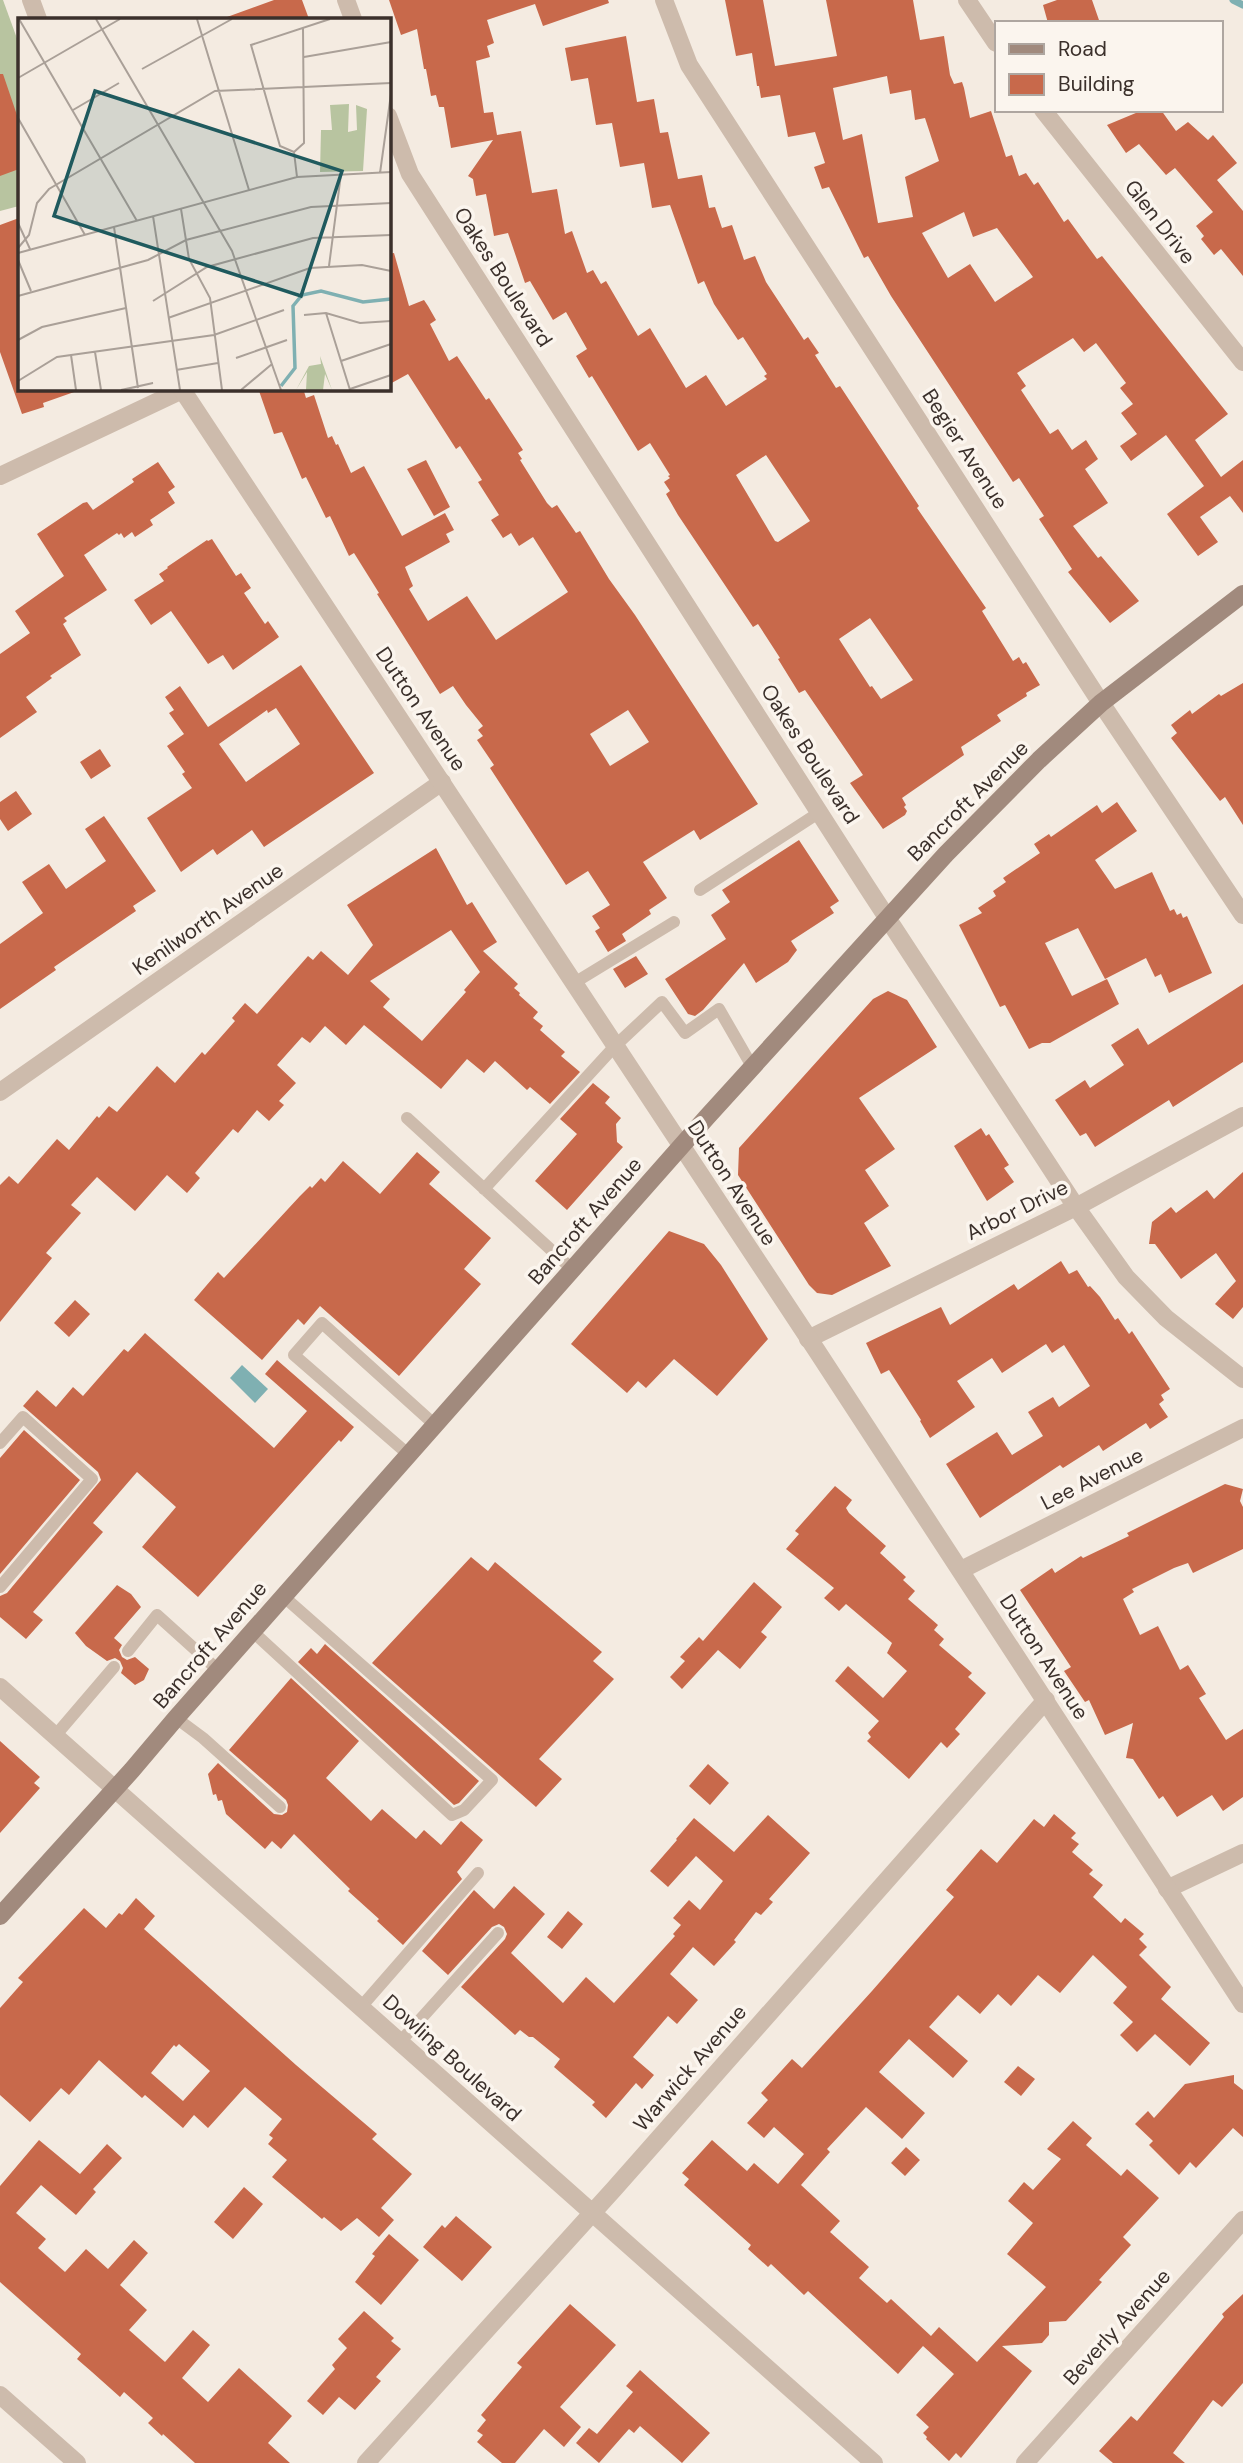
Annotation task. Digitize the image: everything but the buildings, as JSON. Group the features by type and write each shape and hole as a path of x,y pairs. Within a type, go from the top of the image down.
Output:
{"main road":[{"name":"Bancroft Avenue","path":"0,1916 888,916 1030,769 1101,702 1243,594"}],"street":[{"path":"31,0 38,18"},
{"path":"346,0 353,18"},
{"name":"Begier Avenue","path":"664,0 689,65 1101,702 1243,915"},
{"path":"967,0 995,42"},
{"name":"Glen Drive","path":"1045,112 1243,362"},
{"name":"Oakes Boulevard","path":"390,121 410,174 1076,1206 1126,1277 1158,1310 1243,1379"},
{"path":"0,476 180,390"},
{"name":"Dutton Avenue","path":"183,390 961,1570 1243,2004"},
{"name":"Kenilworth Avenue","path":"0,1092 442,782"},
{"name":"Arbor Drive","path":"808,1339 1076,1206 1243,1116"},
{"name":"Lee Avenue","path":"961,1570 1243,1428"},
{"name":"Dowling Boulevard","path":"0,1687 874,2463"},
{"name":"Warwick Avenue","path":"366,2463 1046,1700"},
{"path":"1167,1889 1243,1853"},
{"name":"Beverly Avenue","path":"1025,2463 1243,2220"},
{"path":"0,2395 77,2463"}],"lane":[{"path":"700,890 820,812"},
{"path":"574,983 674,922"},
{"path":"484,1189 615,1046 662,1002 685,1033 719,1009 753,1068"},
{"path":"407,1118 573,1270"},
{"path":"409,1455 294,1355 322,1323 435,1425"},
{"path":"0,1443 23,1417 92,1479 0,1587"},
{"path":"252,1631 452,1815 464,1810 492,1780 283,1596"},
{"path":"128,1651 157,1615 218,1670"},
{"path":"55,1735 114,1667"},
{"path":"176,1718 203,1738 280,1807"},
{"path":"361,2007 478,1873"},
{"path":"400,2042 498,1933"}],"green space":[{"path":"0,0 3,0 18,41 18,206 0,211"}],"water":[{"path":"242,1365 268,1389 255,1403 230,1378"}],"waterway":[{"path":"1233,0 1243,5"}]}
